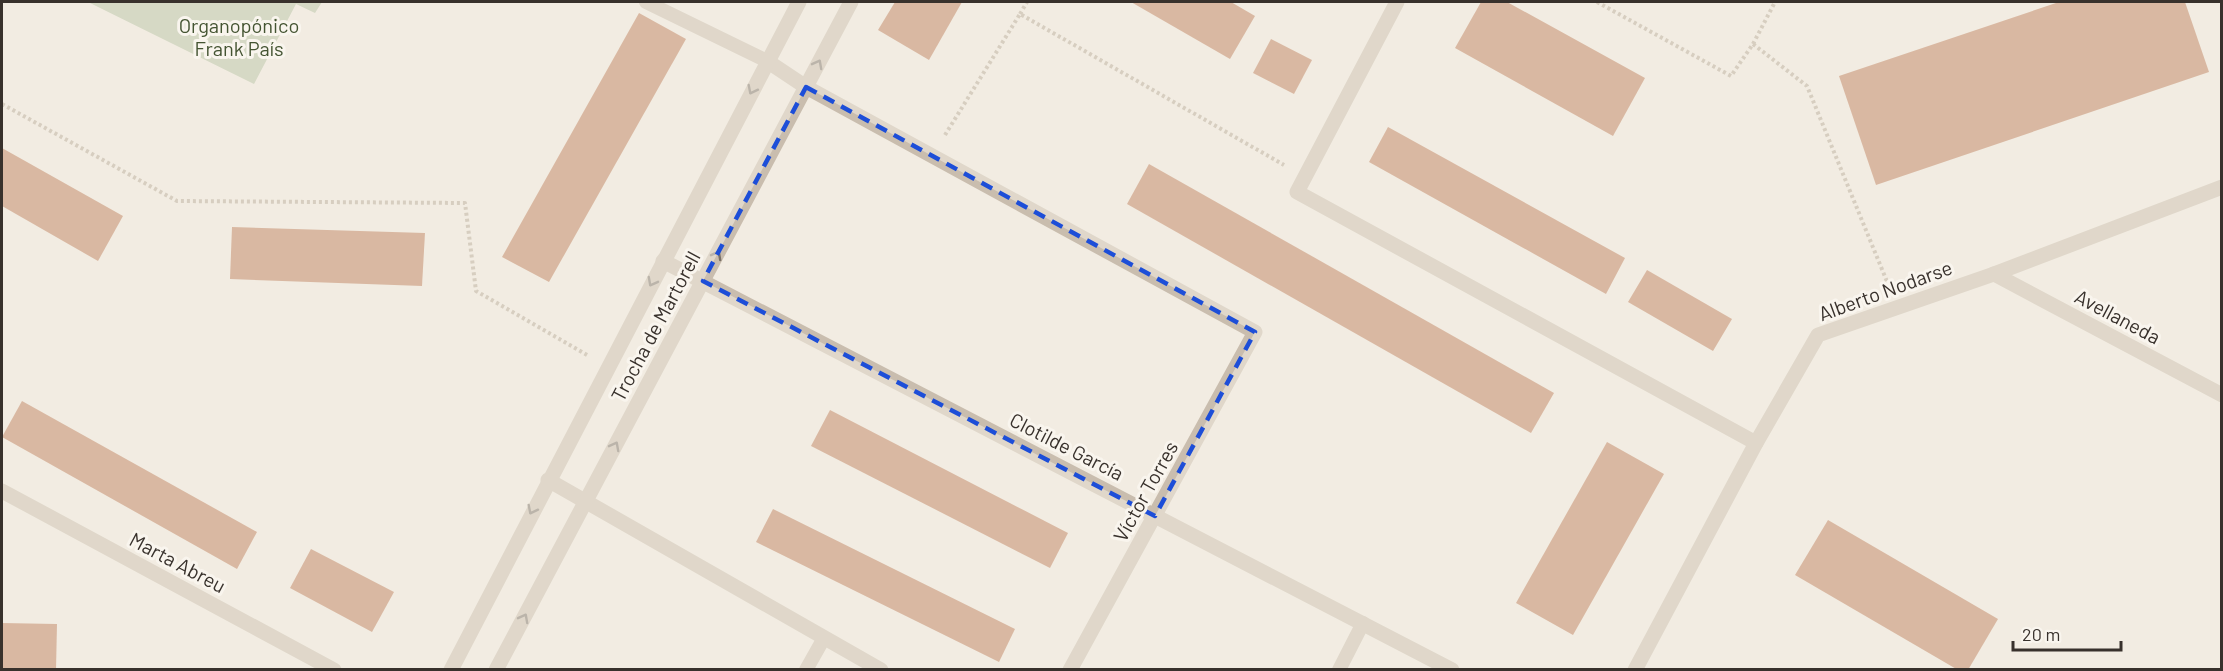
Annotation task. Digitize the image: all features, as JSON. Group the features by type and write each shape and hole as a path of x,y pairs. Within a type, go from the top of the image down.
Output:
{"street":[{"name":"Trocha de Martorell","path":"451,669 799,2"},
{"name":"Trocha de Martorell","path":"496,669 851,2"},
{"path":"1397,2 1297,192 1756,443"},
{"path":"767,61 806,87 932,156"},
{"name":"Víctor Torres","path":"932,156 1255,332 1070,669"},
{"name":"Alberto Nodarse","path":"1635,669 1756,443 1818,335 1994,274 2222,187"},
{"name":"Clotilde García","path":"663,261 1452,669"},
{"name":"Avellaneda","path":"1994,274 2222,395"},
{"path":"548,480 881,669"},
{"name":"Marta Abreu","path":"2,491 334,669"}],"lane":[{"path":"646,2 767,61"},
{"path":"1339,669 1363,624"},
{"path":"806,669 824,638"}],"path":[{"path":"932,156 1027,2"},
{"path":"1597,2 1731,76 1753,44 1774,2"},
{"path":"1020,14 1306,177"},
{"path":"1753,44 1807,86 1897,306"},
{"path":"2,104 177,201 465,203 476,291 607,367"}],"highlighted area":[{"path":"806,87 1255,332 1155,516 703,281"}],"green space":[{"name":"Organopónico Frank País","path":"88,2 322,2 315,13 296,4 254,84"}],"building":[{"path":"895,2 962,2 929,60 878,30"},
{"path":"1131,2 1231,2 1255,16 1230,59"},
{"path":"1481,2 1507,2 1645,78 1613,136 1455,48"},
{"path":"2059,2 2185,2 2209,72 1876,185 1839,76"},
{"path":"639,13 686,39 549,282 502,257"},
{"path":"1271,39 1312,60 1294,94 1253,73"},
{"path":"1388,127 1625,258 1606,294 1369,162"},
{"path":"2,148 123,216 98,261 2,206"},
{"path":"1149,164 1554,393 1531,433 1127,204"},
{"path":"232,227 425,233 422,286 230,279"},
{"path":"1647,270 1732,319 1713,351 1628,302"},
{"path":"22,401 257,532 237,569 2,437"},
{"path":"830,410 1068,533 1050,568 811,446"},
{"path":"1607,442 1664,474 1573,635 1516,603"},
{"path":"773,509 1015,629 999,662 756,542"},
{"path":"1828,520 1998,619 1968,670 1958,670 1795,575"},
{"path":"311,549 394,592 372,632 290,588"},
{"path":"2,623 57,624 56,670 2,670"}]}
